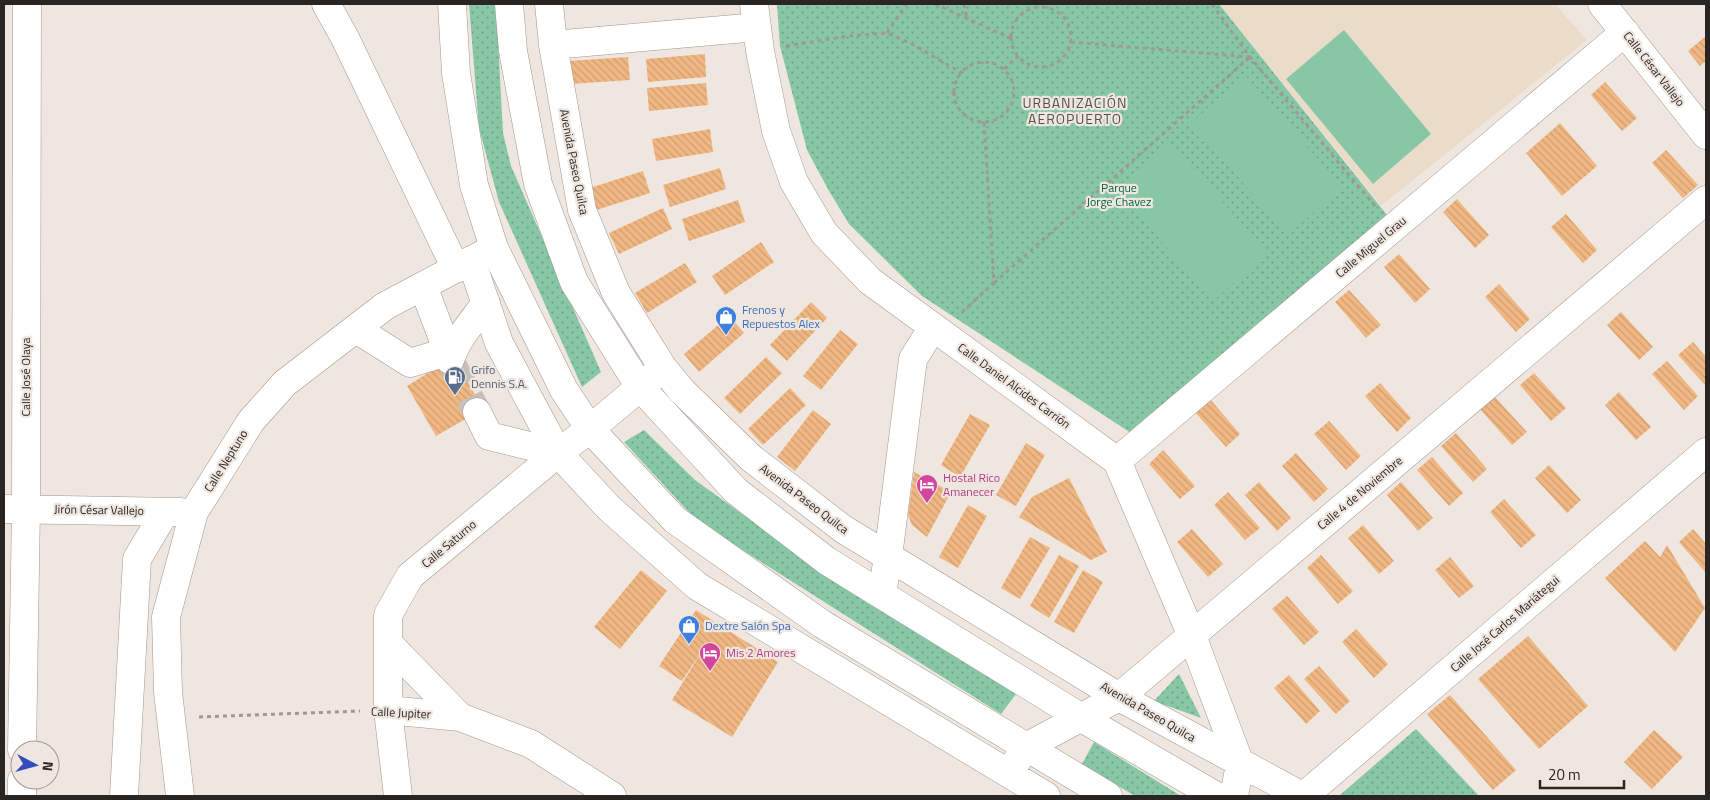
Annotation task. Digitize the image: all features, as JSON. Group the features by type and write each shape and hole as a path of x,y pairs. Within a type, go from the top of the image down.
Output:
{"street":[{"name":"Calle José Olaya","path":"21,740 14,602 27,4"},
{"path":"326,4 474,259 590,429 675,520 822,624 1108,796"},
{"path":"452,4 456,73 474,185 474,259 499,343 558,453 609,508 697,586 1046,796"},
{"path":"509,4 513,51 538,184 574,282 640,387 736,491 827,560 1080,717 1216,796"},
{"name":"Avenida Paseo Quilca","path":"549,4 553,45 582,210 616,293 663,368 682,391 751,458 843,529 1120,697 1240,764 1303,796"},
{"name":"Calle César Vallejo","path":"1602,4 1706,135"},
{"path":"553,45 757,27"},
{"name":"Calle Daniel Alcides Carrión","path":"757,27 776,131 794,182 824,232 870,281 1117,461"},
{"name":"Calle Miguel Grau","path":"1117,461 1625,32"},
{"name":"Calle 4 de Noviembre","path":"1009,773 1026,747 1120,697 1706,200"},
{"name":"Calle Neptuno","path":"180,796 168,692 166,617 194,512 252,421 284,383 386,306 474,259"},
{"path":"423,286 450,354"},
{"path":"356,329 410,363 450,354 486,303"},
{"path":"882,594 913,359 933,327"},
{"name":"Calle Saturno","path":"398,796 388,710 388,615 410,576 663,368"},
{"path":"477,412 489,436 558,453"},
{"name":"Calle José Carlos Mariátegui","path":"1303,796 1706,452"},
{"path":"1117,461 1192,636 1240,764 1234,796"},
{"name":"Jirón César Vallejo","path":"15,509 194,512"},
{"path":"124,796 137,560 165,512"},
{"path":"388,643 460,717"},
{"name":"Calle Jupiter","path":"388,710 460,717 531,744 612,796"}],"path":[{"path":"887,33 906,4"},
{"path":"935,4 1010,38"},
{"path":"964,4 967,20"},
{"path":"1212,4 1250,57 1376,208"},
{"path":"1040,6 1051,6 1064,17 1069,25 1070,42 1067,52 1053,65 1044,67 1025,63 1013,48 1010,38 1012,28 1022,13 1040,6"},
{"path":"757,27 848,36 887,33 912,44 962,72"},
{"path":"1070,42 1250,57"},
{"path":"1004,69 1018,56"},
{"path":"933,327 957,316 1250,57"},
{"path":"977,63 996,64 1004,69 1013,84 1013,103 1008,111 993,121 975,121 966,116 959,109 955,100 954,90 962,72 969,66 977,63"},
{"path":"984,122 994,283"},
{"name":"Calle Jupiter","path":"171,719 388,710"}],"shaded area":[{"path":"1219,4 1555,4 1587,40 1381,206"}],"green space":[{"path":"469,4 496,4 503,133 511,166 601,372 582,387 499,202 479,128"},
{"name":"Parque Jorge Chavez","path":"777,4 1219,4 1387,215 1134,435 922,296 849,224 807,150 780,46"},
{"path":"1344,30 1431,134 1373,184 1286,79"},
{"path":"1245,75 1342,187 1288,235 1191,123"},
{"path":"1170,142 1267,253 1213,301 1116,189"},
{"path":"644,430 695,480 850,592 1016,694 1001,714 698,522 624,442"},
{"path":"1179,674 1201,718 1154,701"},
{"path":"1416,729 1479,796 1340,795"},
{"path":"1094,742 1181,796 1135,796 1082,764"}],"building":[{"path":"1706,36 1706,61 1700,66 1688,51"},
{"path":"705,54 706,77 648,82 646,59"},
{"path":"628,57 630,80 571,84 569,61"},
{"path":"1605,82 1637,118 1622,131 1591,95"},
{"path":"706,83 708,105 649,111 647,88"},
{"path":"1560,123 1597,166 1562,196 1526,153"},
{"path":"710,129 713,152 656,161 652,139"},
{"path":"1666,150 1698,185 1683,198 1652,163"},
{"path":"720,168 726,189 670,207 663,185"},
{"path":"643,171 650,193 593,211 587,189"},
{"path":"1457,199 1489,235 1475,248 1443,212"},
{"path":"738,200 745,222 689,241 682,219"},
{"path":"663,208 672,229 619,254 609,233"},
{"path":"1566,214 1597,250 1583,263 1551,227"},
{"path":"761,242 774,262 725,295 712,276"},
{"path":"1399,254 1430,289 1415,303 1384,267"},
{"path":"685,263 697,282 647,313 635,293"},
{"path":"1499,284 1530,319 1516,332 1485,297"},
{"path":"1349,290 1381,325 1366,338 1335,302"},
{"path":"811,302 827,318 787,361 770,345"},
{"path":"1621,312 1653,347 1639,360 1607,325"},
{"path":"729,316 744,333 699,372 684,354"},
{"path":"840,330 858,344 821,390 803,376"},
{"path":"1693,342 1706,357 1706,386 1678,355"},
{"path":"454,357 483,409 436,436 407,386"},
{"path":"766,357 782,373 740,414 724,398"},
{"path":"1667,361 1698,396 1684,410 1652,374"},
{"path":"1534,373 1566,408 1551,421 1520,385"},
{"path":"1380,383 1411,418 1397,432 1365,396"},
{"path":"790,388 806,405 763,445 748,429"},
{"path":"1619,392 1651,427 1636,440 1605,405"},
{"path":"1495,397 1527,432 1512,445 1480,409"},
{"path":"1209,398 1240,434 1226,447 1194,411"},
{"path":"813,410 831,424 795,471 777,457"},
{"path":"970,414 990,425 960,477 941,465"},
{"path":"1329,421 1361,456 1346,470 1314,434"},
{"path":"1456,433 1487,469 1473,482 1441,446"},
{"path":"1026,443 1045,455 1016,506 996,495"},
{"path":"1163,450 1195,486 1180,499 1149,464"},
{"path":"1296,453 1328,489 1314,502 1282,466"},
{"path":"1432,457 1463,493 1449,506 1417,470"},
{"path":"1549,465 1581,500 1567,513 1535,478"},
{"name":"Hostal Rico Amanecer","path":"914,472 951,492 927,537 912,525 908,515"},
{"path":"1069,478 1107,552 1091,560 1019,517 1032,497"},
{"path":"1259,482 1291,518 1277,531 1245,495"},
{"path":"1401,482 1433,518 1418,531 1387,495"},
{"path":"1228,492 1260,528 1245,540 1214,505"},
{"path":"1504,499 1536,535 1521,548 1490,512"},
{"path":"968,505 987,516 958,568 939,557"},
{"path":"1363,525 1394,561 1379,574 1348,538"},
{"path":"1192,529 1223,564 1208,577 1177,542"},
{"path":"1693,529 1706,544 1706,573 1679,542"},
{"path":"1030,537 1050,548 1020,599 1001,588"},
{"path":"1645,541 1660,557 1667,545 1705,608 1675,652 1605,578"},
{"path":"1059,555 1079,566 1049,618 1030,606"},
{"path":"1321,555 1353,591 1338,604 1307,568"},
{"path":"1450,557 1474,586 1459,598 1435,570"},
{"path":"641,570 667,591 620,649 594,627"},
{"path":"1083,570 1103,582 1074,633 1054,622"},
{"path":"1287,596 1319,632 1304,645 1272,609"},
{"path":"696,610 778,662 732,737 672,700 705,646 682,681 659,666"},
{"path":"1356,629 1388,664 1374,678 1342,642"},
{"path":"1528,636 1588,706 1539,749 1478,679"},
{"path":"1319,666 1350,701 1336,714 1304,679"},
{"path":"1289,675 1320,711 1306,724 1274,688"},
{"path":"1450,695 1516,770 1493,790 1427,714"},
{"path":"1654,730 1683,757 1652,789 1624,762"}],"tunnel":[{"path":"450,360 477,412"}],"place":[{"name":"Frenos y Repuestos Alex","path":"726,336"},
{"name":"Grifo Dennis S.A.","path":"455,396"},
{"name":"Hostal Rico Amanecer","path":"927,504"},
{"name":"Dextre Salón Spa","path":"689,645"},
{"name":"Mis 2 Amores","path":"710,672"}],"district":[{"name":"URBANIZACIÓN AEROPUERTO","path":"1075,112"}]}
